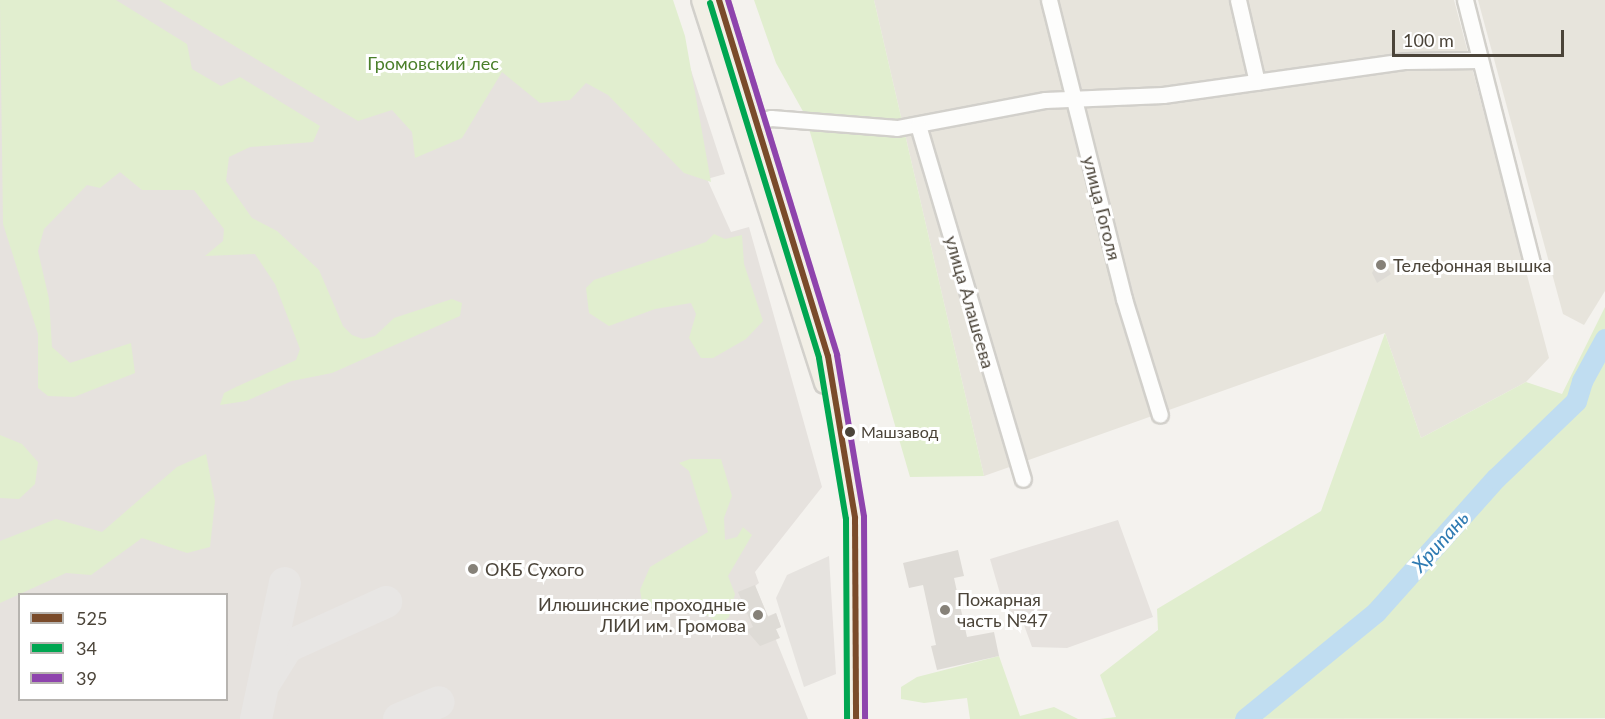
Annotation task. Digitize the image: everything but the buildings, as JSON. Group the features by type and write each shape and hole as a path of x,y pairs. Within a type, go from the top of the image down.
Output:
{"main road":[{"path":"701,0 845,452"},
{"path":"719,0 828,356 845,452 858,563 856,719"}],"street":[{"name":"улица Гоголя","path":"1049,0 1124,299 1161,415"},
{"path":"1238,0 1257,82"},
{"path":"1465,0 1532,263"},
{"path":"757,121 918,125 1072,97 1163,95 1406,61 1479,60"},
{"name":"улица Алашеева","path":"918,125 1023,479"}],"shaded area":[{"path":"0,0 668,0 725,174 707,179 731,232 749,227 822,487 755,572 759,583 755,586 768,616 776,613 781,627 776,629 776,640 808,719 0,719"},
{"path":"874,0 1454,0 1549,358 1526,382 1421,438 1385,333 984,476"},
{"path":"1478,0 1605,0 1605,291 1584,325 1563,314"},
{"path":"1118,520 1153,617 1067,648 1032,647 1024,625 1008,621 990,559"},
{"path":"829,556 836,674 804,687 776,598 787,575"}],"green space":[{"path":"0,0 116,0 187,44 192,69 221,86 240,77 320,126 313,142 250,147 229,157 226,181 252,218 277,231 319,270 343,326 352,335 363,339 375,336 394,318 452,299 462,303 460,316 332,373 292,381 246,401 220,405 224,393 296,360 300,349 275,284 255,254 205,256 223,241 224,229 194,190 142,190 120,172 100,188 87,185 44,229 38,251 49,299 52,347 70,363 131,343 135,373 74,397 48,396 38,388 38,334 3,224"},
{"name":"Громовский лес","path":"159,0 673,0 685,36 711,182 684,173 608,95 586,83 570,100 540,103 502,72 462,138 415,158 412,132 392,110 358,121"},
{"path":"754,0 874,0 984,476 910,477 805,115 776,63"},
{"path":"714,234 725,239 742,235 744,264 763,321 746,339 713,358 701,358 689,338 696,314 691,303 655,309 609,326 589,313 586,288 594,280 706,242"},
{"path":"1605,307 1605,718 1100,719 1116,717 1100,675 1158,630 1157,609 1321,511 1385,333 1421,438 1526,382 1562,394"},
{"path":"0,435 22,444 38,462 35,484 19,499 0,498"},
{"path":"206,454 215,501 210,547 187,553 142,538 91,575 66,573 0,603 0,541 56,519 102,532 177,467"},
{"path":"690,459 721,459 732,496 724,518 725,540 737,537 743,527 752,535 728,576 735,594 729,617 720,624 699,610 675,606 651,609 642,602 640,590 650,567 708,532 689,471 679,463"},
{"path":"999,656 1020,716 1054,707 1078,719 970,719 967,698 924,703 901,699 901,687 917,677"}],"waterway":[{"name":"Хрипань","path":"1245,719 1376,612 1496,478 1576,401 1582,381 1605,339"}],"taxiway":[{"path":"256,719 285,583"},
{"path":"266,681 287,647 386,602"},
{"path":"399,719 439,702"}],"transit line":[{"name":"525","path":"719,0 828,356 855,518 856,719"},
{"name":"39","path":"728,0 837,355 864,517 865,719"},
{"name":"34","path":"710,3 819,358 846,519 847,719"}],"place":[{"name":"Телефонная вышка","path":"1381,265"},
{"name":"Машзавод","path":"850,432"},
{"name":"ОКБ Сухого","path":"473,569"},
{"name":"Пожарная часть №47","path":"945,610"},
{"name":"Илюшинские проходные ЛИИ им. Громова","path":"758,615"}]}
